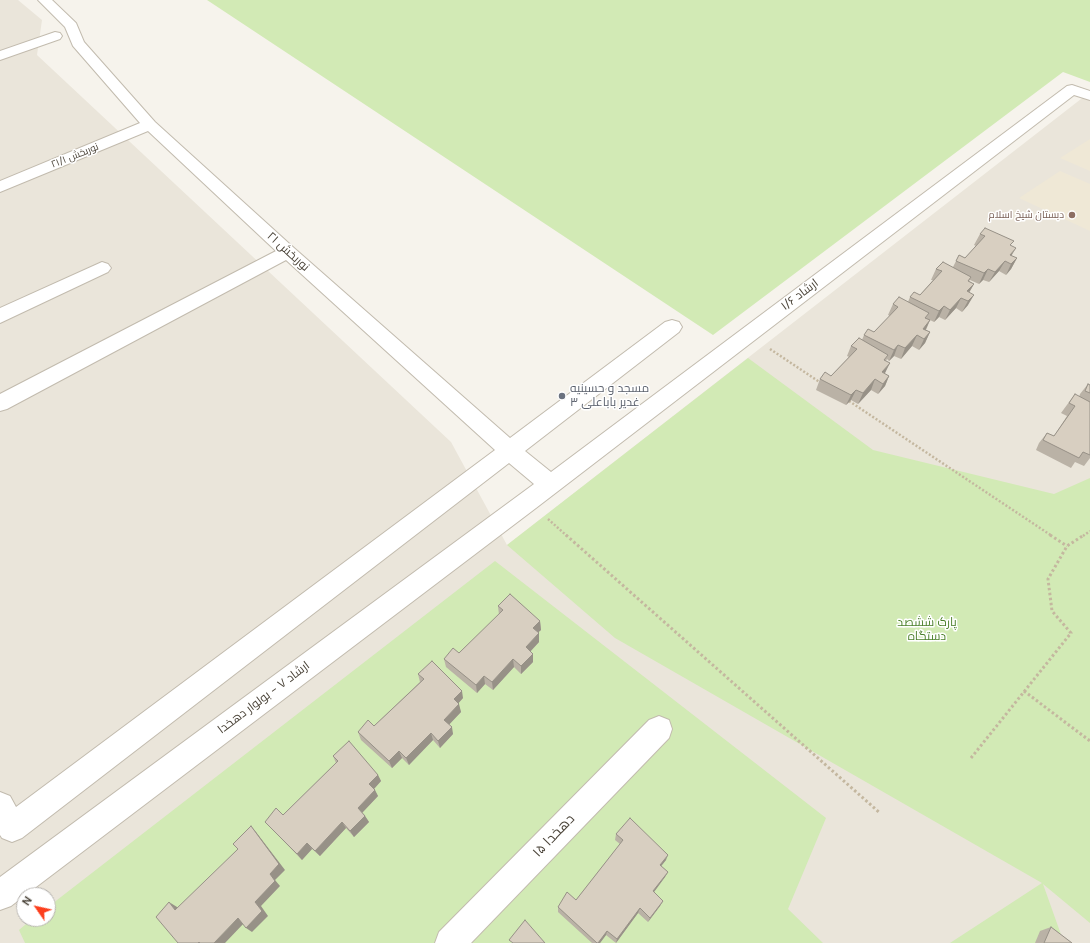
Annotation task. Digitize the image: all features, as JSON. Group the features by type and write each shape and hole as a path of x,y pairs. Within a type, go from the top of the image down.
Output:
{"street":[{"name":"نوربخش ۲۱","path":"45,0 71,26 78,43 150,125 288,252 509,450 550,484"},
{"path":"0,56 55,36"},
{"name":"ارشاد ۱/۶","path":"528,501 1072,89 1090,96"},
{"name":"نوربخش ۲۱/۱","path":"0,187 150,125"},
{"path":"0,403 288,252"},
{"path":"0,316 102,268"},
{"path":"0,806 12,828 672,326"},
{"name":"ارشاد ۷ - بولوار دهخدا","path":"0,896 528,501"},
{"name":"دهخدا ۱۵","path":"450,943 659,729"}],"path":[{"path":"748,334 828,387"},
{"path":"848,400 1067,546"},
{"path":"528,501 880,813"},
{"path":"971,758 1071,633 1052,611 1048,579 1067,546 1090,531"},
{"path":"1024,692 1090,741"}],"shaded area":[{"path":"0,0 18,0 42,20 37,55 451,442 507,545 1090,92 1090,943 0,943"},
{"path":"1090,139 1090,171 1060,158"},
{"name":"دبستان شیخ اسلام","path":"1060,171 1090,184 1090,231 1019,198"}],"green space":[{"path":"207,0 1090,0 1090,82 1063,72 713,335"},
{"name":"پارک‌ ششصد دستگاه","path":"748,358 873,450 1054,494 1090,478 1090,923 1043,884 1064,943 950,943 1042,883 615,638 507,545"},
{"path":"495,561 826,818 788,909 823,943 25,943 19,930 23,927 56,927 56,901"}],"building":[{"path":"985,228 1014,241 1010,245 1016,248 1010,255 1017,258 1011,264 1005,261 995,272 988,269 984,273 956,261 959,255 965,258 985,236 980,234"},
{"path":"943,262 971,277 968,281 974,284 967,291 974,295 968,301 961,298 950,310 944,306 939,311 910,297 914,292 920,295 942,271 936,269"},
{"path":"899,297 929,313 925,318 930,320 923,329 930,332 924,339 917,335 905,348 898,345 894,350 864,335 868,329 874,332 898,307 893,304"},
{"path":"859,338 888,355 884,360 890,363 882,372 889,376 883,384 875,379 863,393 856,390 851,395 820,379 825,372 831,376 857,349 851,346"},
{"path":"1088,384 1090,385 1090,393 1085,391"},
{"path":"1075,394 1090,402 1090,455 1083,452 1079,458 1043,440 1047,433 1054,436 1075,406 1069,403"},
{"path":"510,594 540,621 533,628 539,633 526,647 533,654 521,666 513,659 492,682 484,676 476,685 444,659 453,648 459,653 503,610 498,606"},
{"path":"432,661 462,691 454,699 459,704 444,720 452,727 438,741 431,733 406,758 399,751 389,761 358,732 368,720 374,726 424,679 418,674"},
{"path":"349,741 378,775 369,784 375,790 358,808 365,816 350,831 342,822 315,851 307,843 297,854 265,822 276,808 283,815 338,761 333,756"},
{"path":"630,818 668,855 660,865 668,872 653,891 663,901 650,918 640,908 617,939 607,931 597,943 558,907 567,892 576,900 623,840 616,834"},
{"path":"251,826 279,864 270,874 275,881 255,902 262,911 246,928 238,918 214,943 178,943 156,917 169,902 175,910 238,849 233,844"},
{"path":"525,920 545,943 513,943 509,940"},
{"path":"1051,927 1072,943 1044,943"}],"place":[{"name":"دبستان شیخ اسلام","path":"1072,215"},
{"name":"مسجد و حسینیه غدیر باباعلی ۳","path":"562,396"}]}
